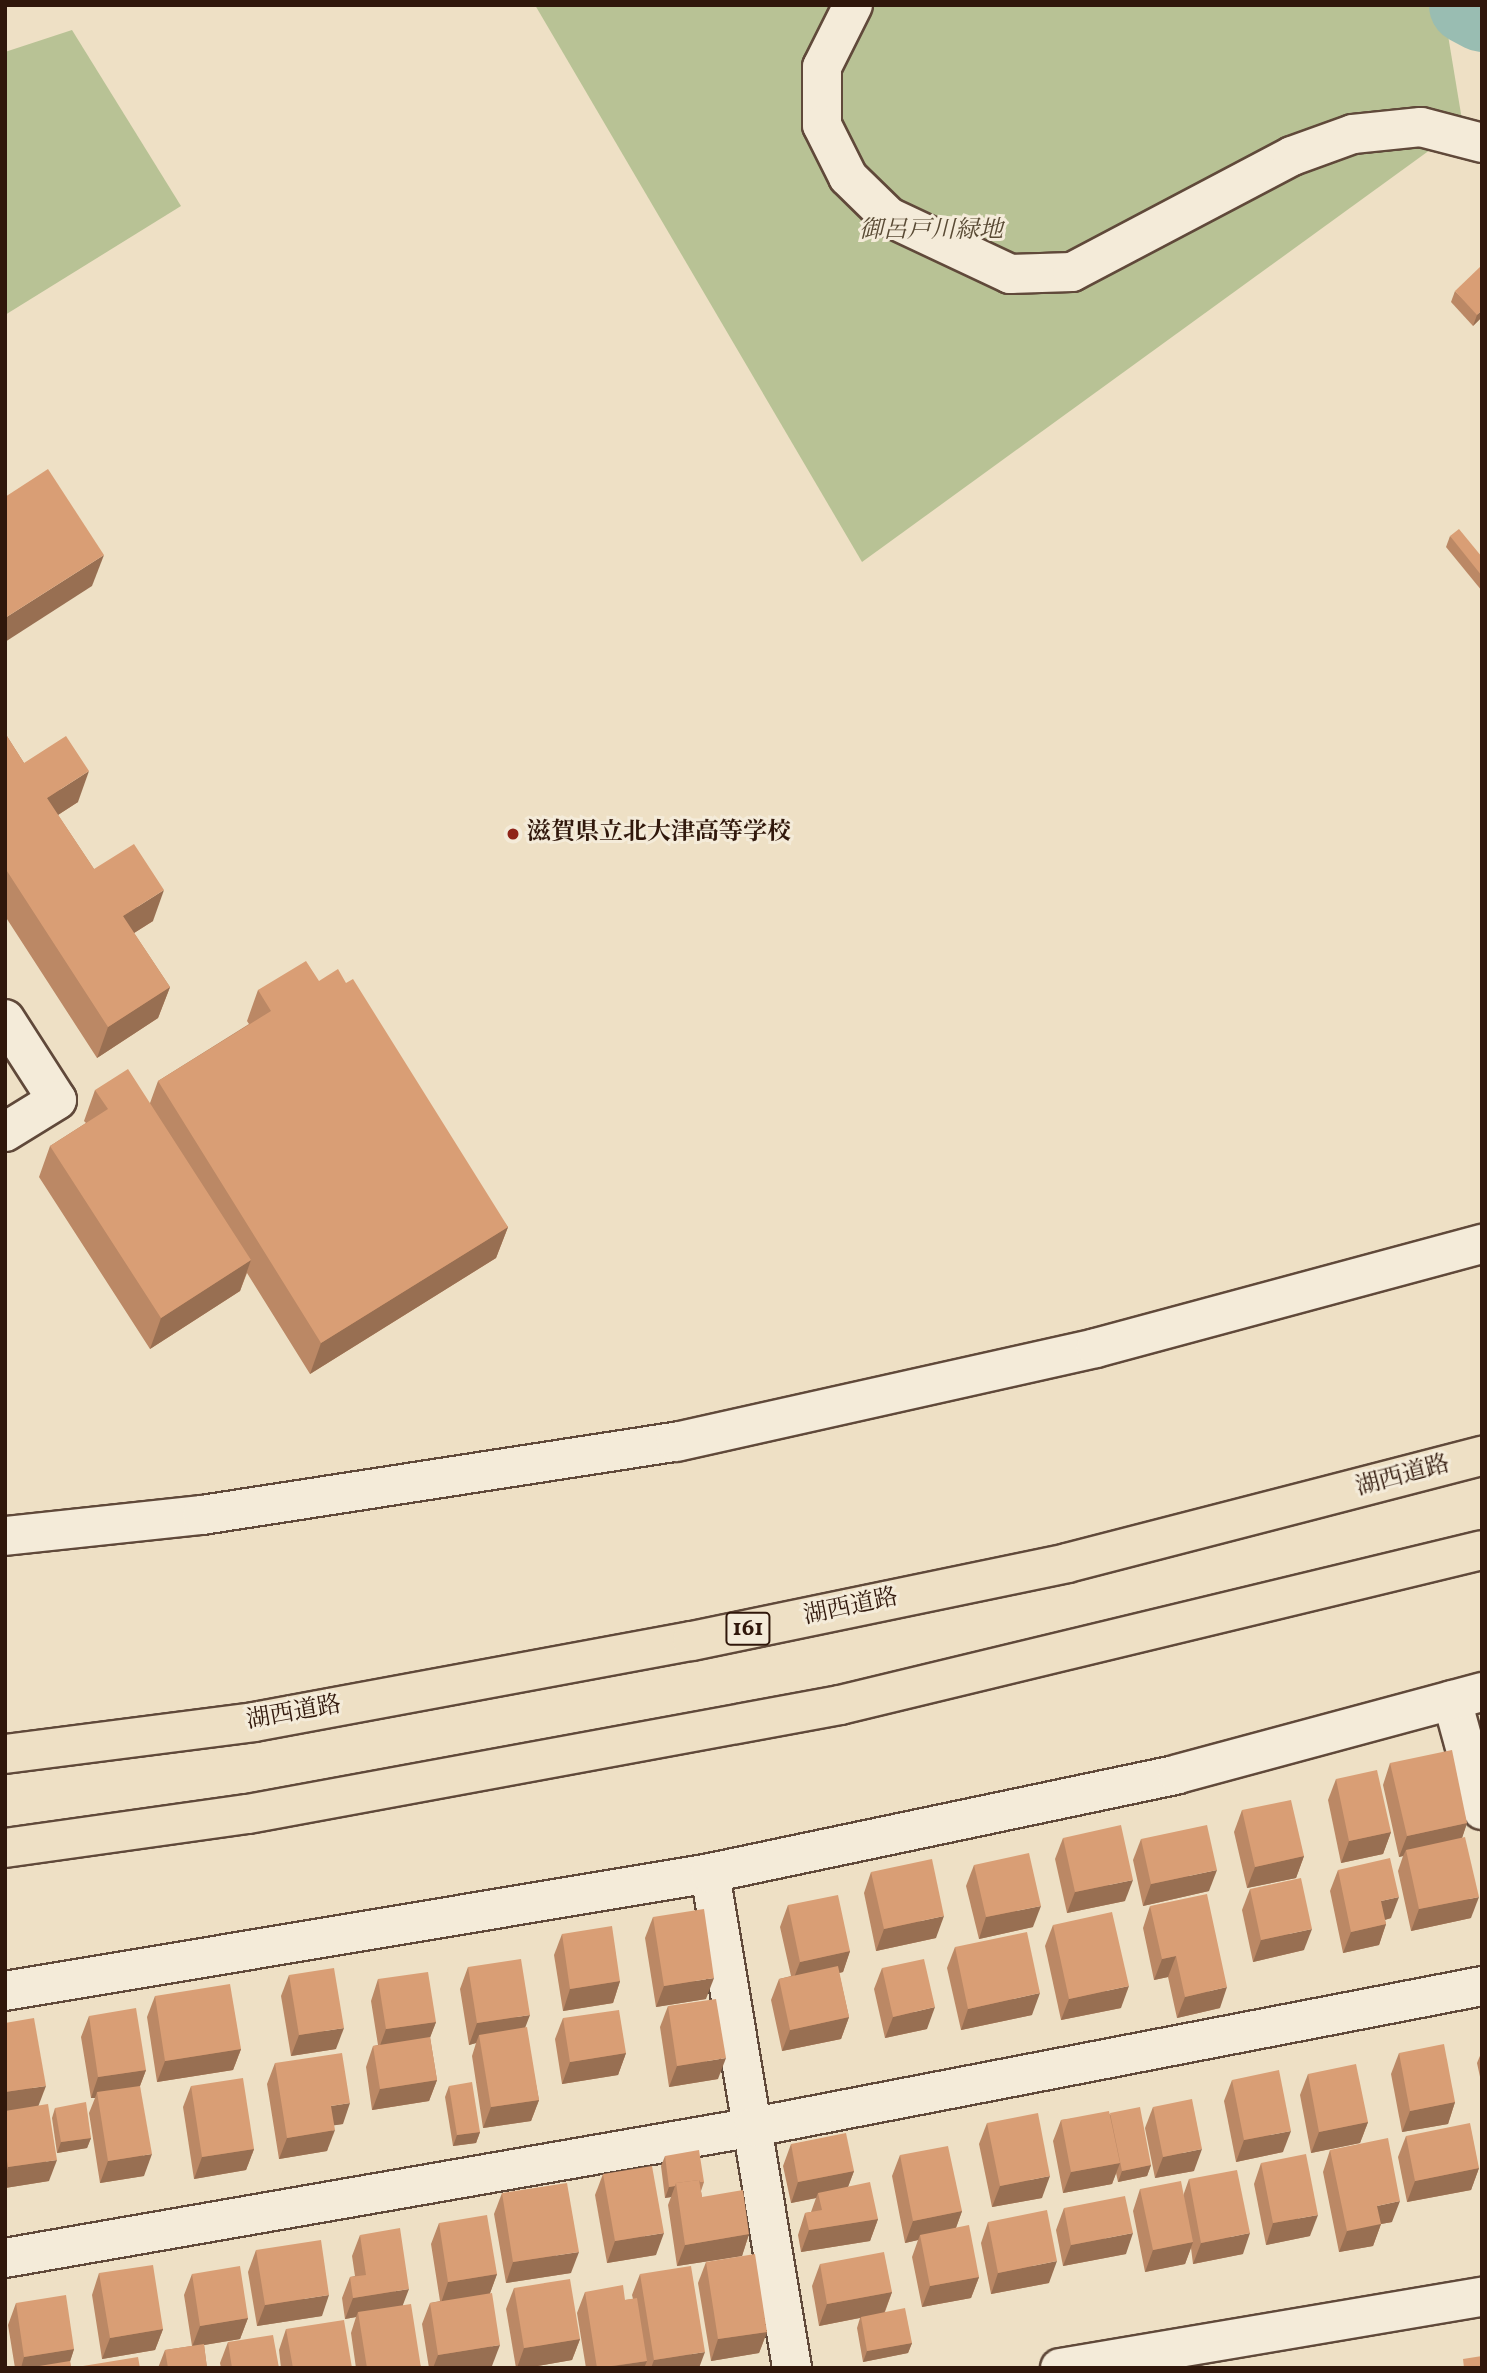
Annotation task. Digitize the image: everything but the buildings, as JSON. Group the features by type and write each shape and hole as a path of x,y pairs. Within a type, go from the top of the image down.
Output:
{"highway":[{"name":"湖西道路","path":"5,1754 254,1722 692,1641 1067,1563 1482,1456"},
{"path":"5,1848 248,1814 840,1705 1482,1550"}],"street":[{"path":"853,5 822,67 822,125 848,177 890,217 1010,274 1073,272 1292,156 1353,134 1421,127 1482,143"},
{"path":"5,1018 57,1100 5,1132"},
{"path":"5,1536 202,1515 676,1442 1097,1348 1482,1244"},
{"path":"5,1991 710,1873 1178,1774 1467,1696 1482,1810"},
{"path":"710,1873 792,2368"},
{"path":"5,2258 754,2127 1482,1986"},
{"path":"1060,2368 1482,2297"}],"green space":[{"name":"御呂戸川緑地","path":"535,5 1443,5 1463,126 862,562"},
{"path":"72,30 181,206 5,315 5,52"}],"waterway":[{"path":"1467,5 1482,13"}],"place":[{"name":"滋賀県立北大津高等学校","path":"513,834"}]}
